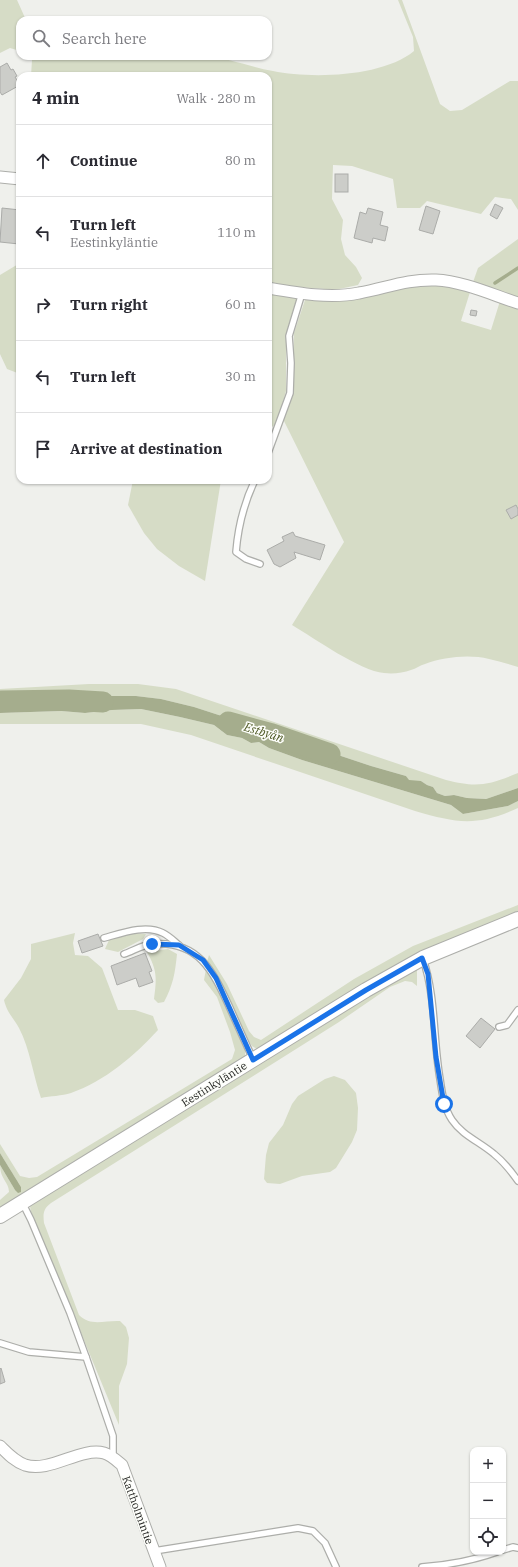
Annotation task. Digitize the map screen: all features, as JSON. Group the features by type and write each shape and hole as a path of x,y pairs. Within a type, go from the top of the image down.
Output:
{"street":[{"path":"0,177 16,179"},
{"path":"272,289 302,294 358,294 411,280 438,280 464,286 518,303"},
{"name":"Eestinkyläntie","path":"0,1216 366,990 422,958 518,920"},
{"path":"0,1446 13,1459 25,1465 39,1466 64,1461 84,1454 102,1453 113,1458"},
{"name":"Kattholmintie","path":"113,1458 122,1465 160,1567"}],"lane":[{"path":"272,442 290,393 291,363 289,336 302,294"},
{"path":"253,484 249,492 238,532 236,552 246,559 260,564"},
{"path":"104,938 130,931 149,929 163,933 203,960 216,978 253,1060"},
{"path":"124,954 152,944 179,945"},
{"path":"422,958 428,974 436,1057 444,1104 452,1120 463,1132 502,1161 518,1181"},
{"path":"498,1027 506,1025 518,1010"},
{"path":"22,1202 32,1220 70,1313 86,1357 113,1436 113,1458"},
{"path":"0,1343 29,1352 86,1357"},
{"path":"154,1551 298,1528 312,1531 325,1543 336,1567"},
{"path":"506,1549 513,1547 518,1548"},
{"path":"422,1567 461,1563 488,1555"}],"shaded area":[{"path":"0,0 17,0 24,16 16,16 16,50 10,48 0,53"},
{"path":"398,0 402,0 440,104 450,111 462,110 510,81 518,81 518,210 511,199 495,197 481,214 427,201 420,208 397,208 393,179 352,166 333,165 332,199 343,220 341,239 345,255 356,267 362,278 358,285 339,289 296,287 272,283 272,72 31,72 32,60 226,60 289,74 346,74 366,71 401,60 414,51 413,37"},
{"path":"518,239 518,299 472,285 478,268"},
{"path":"16,265 16,372 7,369 0,354 0,275"},
{"path":"439,283 470,292 461,321 491,330 500,301 518,307 518,667 481,657 457,657 440,660 405,672 384,673 374,671 350,660 292,625 344,542 283,419 292,392 294,333 306,297 387,291"},
{"path":"272,293 297,297 286,334 286,391 277,423 272,427"},
{"path":"132,484 220,484 205,581 179,566 157,549 144,533 128,505"},
{"path":"89,684 138,684 176,689 446,780 466,784 483,784 491,783 518,773 518,788 486,799 467,798 454,795 445,796 437,793 433,787 421,781 409,781 406,776 314,747 279,741 268,734 234,720 194,707 161,699 136,696 101,696 72,701 28,697 0,699 0,689"},
{"path":"101,696 136,696 161,699 194,707 234,720 268,734 279,741 314,747 406,776 409,780 421,781 433,787 437,793 445,796 454,795 467,798 486,799 518,788 518,801 508,806 463,814 451,805 302,760 269,748 259,742 251,743 242,738 227,735 214,725 141,709 85,713 61,711 0,713 0,699 28,697 71,701"},
{"path":"141,709 214,725 227,735 242,738 251,743 259,742 269,748 302,760 451,805 463,814 508,806 518,801 518,808 490,818 478,820 466,821 443,818 415,811 191,735 141,724 0,724 0,713 61,711 85,713"},
{"path":"518,905 518,914 257,1049 252,1046 246,1037 216,973 207,962 209,955 227,984 249,1031 254,1037 261,1040 354,979 413,946"},
{"path":"75,933 73,943 75,955 88,956 102,968 118,1010 135,1010 153,1016 158,1030 129,1058 96,1082 71,1093 41,1098 23,1036 8,1012 4,1000 21,978 31,959 31,944"},
{"path":"134,933 146,934 143,939 118,952 105,949 109,940 118,936"},
{"path":"168,949 177,954 172,985 164,1002 158,1003 154,999 156,980 153,964 147,952"},
{"path":"417,968 417,986 412,982 405,981 390,987 339,1022 46,1207 44,1223 79,1315 88,1321 93,1322 120,1321 126,1327 129,1338 127,1364 119,1386 119,1425 31,1212 31,1203 384,985"},
{"path":"206,969 217,983 243,1042 245,1057 40,1185 24,1193 0,1210 0,1200 9,1192 9,1189 1,1174 0,1165 15,1190 21,1187 0,1153 0,1144 20,1176 29,1178 37,1177 232,1059 235,1050 230,1032 217,997 204,980"},
{"path":"334,1076 345,1080 356,1093 358,1108 357,1130 352,1142 336,1168 330,1172 302,1176 280,1184 267,1183 264,1179 266,1155 269,1143 283,1125 292,1104 298,1096 325,1079"},
{"path":"0,1153 21,1187 21,1192 18,1193 15,1190 0,1165"}],"building":[{"path":"7,63 11,70 13,69 16,74 16,87 2,95 0,92 0,67"},
{"path":"335,174 348,174 348,192 335,192"},
{"path":"495,204 503,208 497,219 490,215"},
{"path":"426,206 440,211 433,234 419,230"},
{"path":"2,208 16,210 16,244 0,242"},
{"path":"368,208 383,212 380,225 388,227 385,241 373,238 372,243 354,238 360,212 366,214"},
{"path":"471,310 477,311 476,316 470,315"},
{"path":"516,505 518,515 511,519 506,510"},
{"path":"293,532 295,536 325,545 320,560 294,552 296,558 280,567 274,564 267,550 284,541 282,537"},
{"path":"98,934 103,946 82,953 78,941"},
{"path":"145,953 152,971 149,972 153,982 139,987 136,978 117,985 111,966"},
{"path":"481,1018 495,1029 480,1048 466,1036"},
{"path":"1,1368 5,1382 0,1384 0,1369"}],"waterway":[{"path":"495,283 518,268"},
{"name":"Estbyån","path":"0,701 69,700 103,702"},
{"name":"Estbyån","path":"228,722 272,734 330,754"}],"route":[{"path":"152,944 179,945 203,960 216,978 253,1060 366,990 422,958 428,974 436,1057 444,1104"}]}
